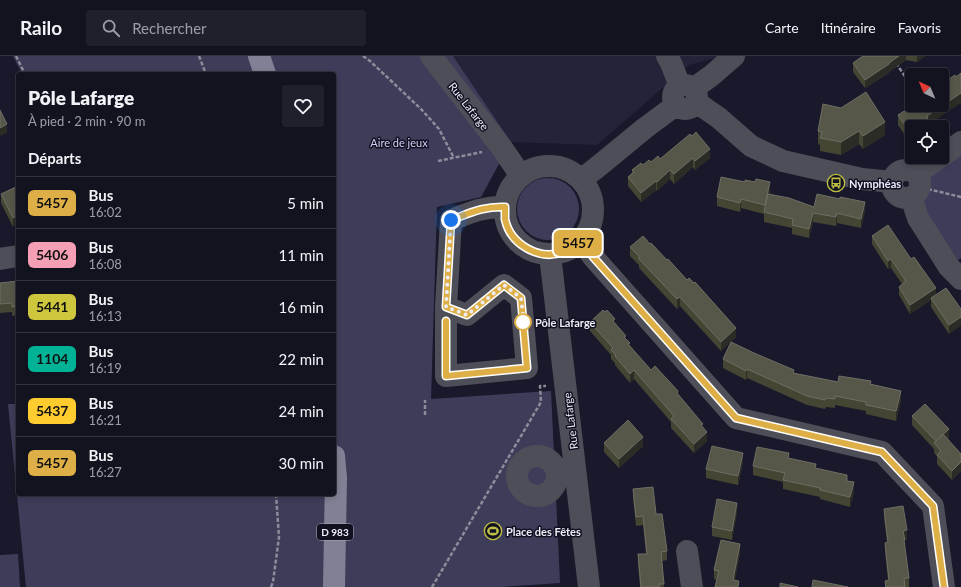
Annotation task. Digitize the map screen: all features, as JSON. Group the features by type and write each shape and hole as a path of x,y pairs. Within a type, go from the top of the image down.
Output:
{"main road":[{"path":"259,56 264,72"},
{"name":"D 983","path":"334,587 336,496"}],"street":[{"name":"Rue Lafarge","path":"431,56 502,148 521,176"},
{"path":"667,56 686,95 719,118 751,146 783,160 862,179 892,182"},
{"path":"581,180 734,56"},
{"path":"949,150 961,142"},
{"path":"917,174 930,164"},
{"path":"545,166 558,167 570,172 581,180 588,191 592,203 593,216 589,229 581,240 572,248 562,253 550,254 538,253 526,249 517,241 509,231 505,219 505,207 507,195 521,176 532,170 545,166"},
{"path":"904,170 909,170 917,174 920,187 915,195 907,198 898,195 895,192 892,182 896,174 904,170"},
{"path":"911,197 918,218 957,268"},
{"path":"446,307 467,315 504,285 521,298 527,368 446,376 446,307 451,220 480,209 505,207"},
{"path":"581,240 594,258 736,418 882,452 933,506 944,587"},
{"name":"Rue Lafarge","path":"550,254 566,469 589,587"},
{"path":"0,259 16,256"},
{"path":"687,550 692,587"}],"path":[{"path":"16,56 24,72"},
{"path":"199,56 205,72"},
{"path":"363,56 376,66 439,128 454,158"},
{"path":"896,62 905,76"},
{"path":"931,116 934,120"},
{"path":"438,161 502,148"},
{"path":"932,190 961,197"},
{"path":"432,587 541,402 540,386"},
{"path":"425,400 425,415"},
{"path":"271,587 279,537 276,496"}],"shaded area":[{"path":"453,56 722,56 689,65 597,145 511,142"}],"green space":[{"name":"Aire de jeux","path":"13,56 453,56 511,142 481,197 437,207 431,399 551,391 560,583 500,587 26,587 17,496 336,496 336,72 21,72"},
{"path":"961,143 961,258 949,267 918,191 920,182 939,164 949,164 949,154"},
{"path":"542,178 554,178 570,187 577,197 579,209 577,221 570,231 554,240 542,240 531,235 522,226 517,215 517,203 522,192 531,183"},
{"path":"8,404 16,404 16,485"},
{"path":"18,554 20,587 0,587 0,555"}],"building":[{"path":"863,56 899,56 865,80 853,63"},
{"path":"961,73 961,93 949,101 949,79 955,75 956,77"},
{"path":"866,92 885,122 863,136 859,131 841,142 820,138 822,132 818,131 823,104 841,108"},
{"path":"0,110 7,124 0,128"},
{"path":"905,111 905,112 933,112 927,116 928,118 925,120 905,120 905,125 898,115"},
{"path":"696,132 710,149 695,161 693,158 674,174 670,170 657,182 656,181 641,193 628,177 634,172 632,170 641,163 643,165 649,160 651,162 658,156 660,159 690,134 692,136"},
{"path":"721,177 745,182 745,180 755,182 756,179 770,182 765,205 741,199 740,203 717,197"},
{"path":"16,187 16,216 13,218 1,194"},
{"path":"768,194 789,198 814,207 817,194 865,202 861,219 837,213 836,217 813,213 809,229 792,225 793,219 764,212"},
{"path":"888,225 911,259 914,257 936,288 910,305 899,287 906,281 891,259 888,261 872,236"},
{"path":"643,236 667,260 668,259 687,280 689,278 694,283 695,282 736,328 721,342 680,297 677,299 639,259 639,256 630,247"},
{"path":"16,281 16,306 12,307 12,303 0,304 0,283"},
{"path":"946,288 961,309 961,317 949,325 931,298"},
{"path":"603,310 605,312 607,310 615,319 613,321 626,336 624,337 630,343 628,344 651,370 655,366 678,391 677,393 703,424 701,425 707,432 694,444 671,419 674,416 634,370 630,374 611,350 613,348 590,322"},
{"path":"731,342 794,370 793,373 838,382 839,376 871,381 870,384 901,391 896,411 866,405 866,402 835,396 835,399 826,398 825,400 807,396 747,369 746,371 723,359"},
{"path":"925,404 949,429 936,441 912,416"},
{"path":"628,420 643,437 619,459 604,443"},
{"path":"943,434 961,454 961,462 952,471 937,455 941,451 934,443"},
{"path":"712,446 743,453 738,476 706,469"},
{"path":"757,447 789,453 788,458 816,464 815,468 847,475 847,481 854,482 850,497 820,490 820,488 783,480 785,473 753,466"},
{"path":"653,487 656,514 662,514 667,551 661,552 664,584 659,584 659,587 641,587 638,554 647,554 643,516 636,517 633,489"},
{"path":"717,499 737,503 732,531 712,527"},
{"path":"903,506 907,530 903,531 909,578 904,578 905,587 886,587 885,581 889,580 885,543 888,542 884,509"},
{"path":"721,540 740,544 733,580 739,581 738,587 715,587 719,571 714,570"},
{"path":"813,580 848,587 812,587"},
{"path":"780,583 798,587 780,587"}],"bus line":[{"name":"5457","path":"446,321 446,376 527,368 521,298 504,285 467,315 446,307 451,220 480,209 498,206 505,207 505,219 509,231 526,249 538,253 562,253 572,248 581,240 594,258 736,418 882,452 933,506 944,587"}],"place":[{"name":"Nymphéas","path":"836,183"},
{"name":"Pôle Lafarge","path":"523,322"},
{"name":"Place des Fêtes","path":"493,531"}],"route":[{"path":"451,220 446,307 467,315 504,285 521,298 524,324 523,322"}]}
